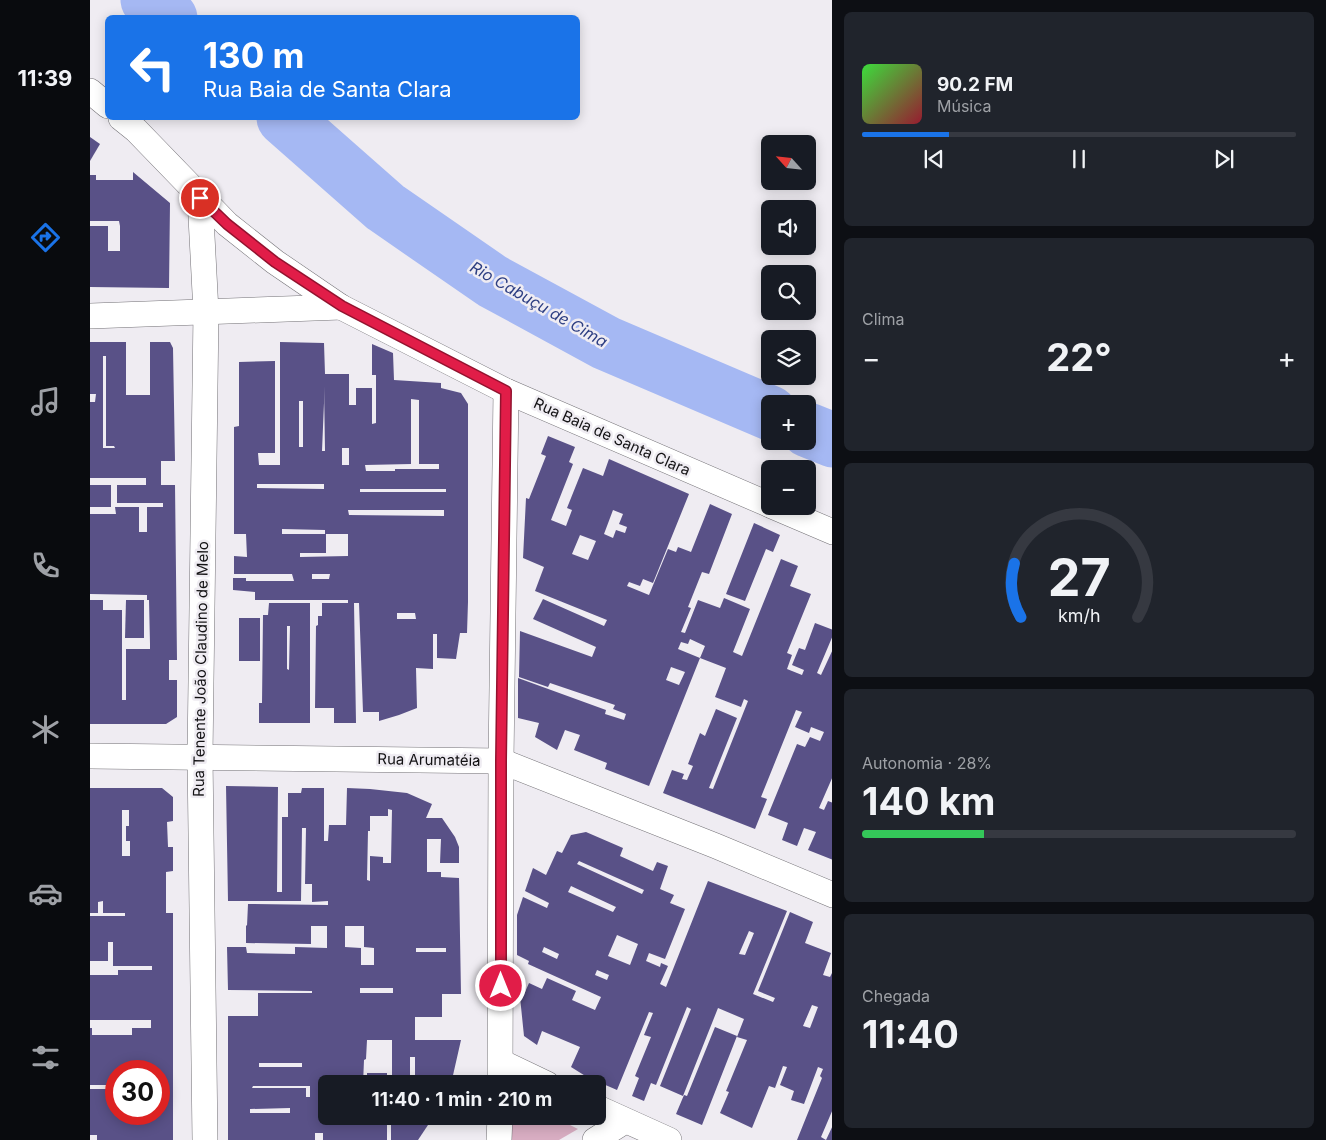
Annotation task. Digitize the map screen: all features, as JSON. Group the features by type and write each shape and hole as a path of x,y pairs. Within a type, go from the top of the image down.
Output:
{"street":[{"path":"90,91 105,104"},
{"name":"Rua Baia de Santa Clara","path":"124,120 136,130 227,224 275,262 342,306 506,391 761,502"},
{"name":"Rua Tenente João Claudino de Melo","path":"200,198 206,312 200,756 205,1140"},
{"path":"90,316 342,306"},
{"path":"500,1073 501,761 506,391"},
{"name":"Rua Baia de Santa Clara","path":"792,515 832,532"},
{"name":"Rua Arumatéia","path":"90,756 501,761 716,846 832,895"},
{"path":"606,1111 669,1140"},
{"path":"595,1140 625,1120"},
{"path":"499,1140 500,1125"}],"shaded area":[{"path":"500,1125 570,1125 578,1129 559,1140 501,1140"}],"building":[{"path":"90,137 100,144 90,161"},
{"path":"133,172 170,203 169,288 90,287 90,226 108,226 108,251 120,251 120,226 119,221 90,221 90,175 96,175 96,180 133,180"},
{"path":"90,342 126,342 126,395 150,395 150,342 170,342 173,348 175,461 161,461 161,485 175,485 177,660 169,660 169,680 177,680 177,717 166,724 90,724 90,600 103,600 103,610 122,610 122,700 126,700 126,649 150,649 150,644 149,600 147,600 147,595 90,594 90,514 116,514 115,507 139,507 139,532 147,532 147,507 163,507 163,503 117,503 117,485 146,485 146,478 90,478 90,402 95,402 96,394 90,394","holes":["103,356 106,356 106,446 114,446 115,448 103,448"]},
{"path":"280,342 324,343 325,374 349,374 349,405 356,405 356,388 372,388 372,424 376,423 376,375 372,375 372,344 393,353 394,380 441,383 441,388 461,393 468,404 467,633 460,633 456,659 437,658 437,634 433,634 433,669 416,668 417,708 379,721 379,712 363,712 359,603 354,603 356,723 334,723 334,708 315,708 316,626 318,625 318,616 322,616 322,603 348,603 348,600 255,600 255,592 233,590 233,578 246,578 246,581 294,581 292,574 234,574 234,556 247,557 246,534 234,534 234,427 239,426 239,362 275,361 275,453 258,453 259,465 280,465","holes":["324,386 325,451 322,451 324,403","411,399 419,400 419,464 439,464 439,469 366,471 365,465 411,464","299,401 303,401 303,447 299,447","342,448 349,448 349,465 342,465","257,484 324,484 324,489 257,488","360,489 446,489 446,492 360,492","348,510 444,510 444,516 349,515","282,529 325,530 325,534 282,534","326,534 348,534 348,556 300,557 300,553 326,553","312,574 330,574 329,579 312,579","397,613 415,613 416,619 397,619"]},
{"path":"548,436 575,447 569,462 573,464 551,520 566,526 572,510 567,508 583,468 603,476 609,459 689,494 653,583 643,579 640,586 629,582 627,586 649,595 668,549 676,552 678,547 691,552 710,504 732,514 709,574 702,572 688,607 691,608 681,632 685,633 698,600 720,608 724,598 750,609 733,652 742,656 781,559 798,566 790,586 811,594 787,653 792,655 787,669 802,675 804,670 792,665 799,648 805,650 815,623 832,630 832,637 817,673 821,675 832,651 832,778 819,808 824,810 828,801 832,803 832,860 808,850 816,832 804,828 797,846 782,840 788,823 768,815 797,744 805,747 810,737 820,741 824,732 811,727 809,733 795,727 802,712 796,710 761,797 767,799 755,829 663,793 672,770 684,774 682,779 687,780 693,766 688,764 700,733 705,736 716,709 737,718 709,788 713,789 748,701 744,699 741,707 715,697 726,668 700,658 649,786 605,769 607,763 574,750 580,735 565,730 557,750 535,737 539,723 518,718 518,678 606,710 605,714 624,720 626,714 613,709 615,705 550,683 548,687 519,677 520,631 592,657 596,647 533,619 543,599 604,626 607,620 535,591 544,567 523,558 526,498 529,499 546,456 541,454","holes":["613,510 623,514 619,524 627,527 625,533 616,530 613,538 604,534","580,535 596,541 588,560 572,554","690,639 705,646 700,658 678,649 681,642 688,644","671,667 685,672 679,685 666,680"]},
{"path":"90,485 111,485 111,507 90,507"},
{"path":"754,523 780,535 773,552 766,549 745,601 726,594"},
{"path":"126,600 144,600 144,638 125,638"},
{"path":"269,603 310,603 310,723 259,723 259,703 262,703 263,615 268,615","holes":["287,626 290,626 289,670 287,669"]},
{"path":"239,618 260,618 260,661 239,661"},
{"path":"226,786 278,787 277,892 282,892 282,817 288,817 288,793 301,793 302,788 324,788 324,841 328,841 329,825 346,825 347,788 370,789 407,793 432,804 426,818 442,818 455,837 459,847 459,863 440,863 441,839 427,839 427,872 441,872 441,877 459,878 461,994 442,994 442,1017 415,1017 415,1040 461,1040 453,1075 415,1075 415,1057 410,1057 410,1075 392,1075 392,1040 367,1040 363,1075 318,1075 318,1125 387,1125 387,1140 323,1140 323,1133 315,1133 315,1140 228,1140 228,1016 258,1016 258,993 312,993 312,991 228,990 227,947 246,947 247,953 295,954 295,947 327,948 327,926 311,926 311,944 246,943 248,904 328,905 328,901 312,902 312,884 305,884 306,828 302,828 301,901 228,901","holes":["388,809 392,810 391,863 383,863 383,857 370,856 370,881 367,880 370,816 388,816","345,926 364,926 364,947 374,948 374,965 361,965 361,948 345,947","416,948 446,948 446,952 416,952","360,988 393,988 393,993 360,993","259,1063 302,1063 302,1067 259,1067","253,1086 310,1086 310,1097 306,1097 306,1088 252,1088","290,1108 290,1113 250,1113 250,1109"]},
{"path":"90,788 162,788 173,797 173,821 167,822 168,847 173,847 173,871 166,872 166,913 173,913 173,1140 97,1140 97,1135 90,1135 90,1089 105,1089 105,1125 170,1125 170,1060 105,1060 105,1085 90,1085 90,1028 92,1028 92,1035 132,1035 132,1028 151,1028 151,1020 90,1020 90,975 118,975 118,970 152,970 152,966 113,966 113,942 108,942 108,961 90,961 90,916 125,916 125,913 103,913 103,901 98,902 98,913 90,913","holes":["122,810 129,810 129,826 126,826 126,841 130,841 130,856 122,856"]},
{"path":"586,832 623,848 620,856 653,871 657,862 668,866 660,889 674,895 670,903 685,909 665,959 649,953 646,961 660,967 661,963 668,966 660,984 666,987 708,881 787,911 753,994 773,1002 775,998 758,991 790,912 813,922 805,943 831,953 823,975 830,977 832,973 832,1111 821,1137 826,1140 797,1140 822,1078 820,1076 823,1069 818,1067 804,1104 791,1100 794,1091 780,1085 787,1067 783,1066 775,1088 769,1086 752,1128 720,1113 729,1092 726,1091 747,1040 737,1037 744,1019 718,1008 683,1096 660,1086 691,1009 687,1007 656,1085 651,1083 644,1101 632,1096 639,1078 635,1076 651,1037 644,1035 653,1013 649,1012 617,1090 606,1085 606,1075 584,1075 571,1067 580,1047 542,1031 537,1045 524,1036 520,997 522,999 529,983 542,989 547,978 576,991 572,1000 595,1010 601,997 528,964 529,961 517,955 517,915 523,897 547,908 549,903 525,891 533,868 546,875 557,851 562,853 571,835","holes":["579,861 644,890 642,894 577,864","571,886 616,907 613,912 568,892","749,931 754,933 745,955 739,954","617,935 638,944 630,965 608,956","544,947 559,954 557,959 542,952","597,970 609,975 607,980 595,975","812,1005 818,1007 810,1028 803,1026"]},
{"path":"715,1027 737,1036 702,1125 676,1114 684,1095 687,1096"},
{"path":"367,1073 387,1073 387,1075 367,1075"},
{"path":"391,1125 428,1125 418,1140 391,1140"},
{"path":"832,1127 832,1140 826,1140"}],"waterway":[{"name":"Rio Cabuçu de Cima","path":"148,0 166,15"},
{"name":"Rio Cabuçu de Cima","path":"286,120 385,207 492,281 606,343 761,409"},
{"name":"Rio Cabuçu de Cima","path":"816,433 832,440"}],"route":[{"path":"200,198 227,224 275,262 342,306 506,391 501,761 501,986"}]}
